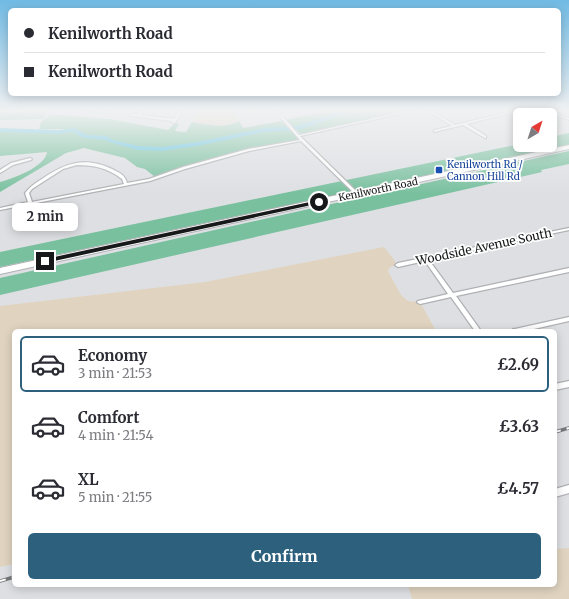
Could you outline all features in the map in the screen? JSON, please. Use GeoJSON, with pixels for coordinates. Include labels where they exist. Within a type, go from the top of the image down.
{"type":"FeatureCollection","features":[{"type":"Feature","properties":{"kind":"main road","name":"Kenilworth Road"},"geometry":{"type":"LineString","coordinates":[[0,271],[569,147]]}},
{"type":"Feature","properties":{"kind":"street"},"geometry":{"type":"LineString","coordinates":[[300,138],[357,194]]}},
{"type":"Feature","properties":{"kind":"street"},"geometry":{"type":"LineString","coordinates":[[0,209],[150,180],[189,166],[249,150],[303,140]]}},
{"type":"Feature","properties":{"kind":"street"},"geometry":{"type":"LineString","coordinates":[[0,172],[12,164],[28,160]]}},
{"type":"Feature","properties":{"kind":"street"},"geometry":{"type":"LineString","coordinates":[[30,202],[27,196],[28,191],[64,167],[73,164],[84,163],[106,168],[124,178],[126,185]]}},
{"type":"Feature","properties":{"kind":"street","name":"Woodside Avenue South"},"geometry":{"type":"LineString","coordinates":[[398,265],[569,229]]}},
{"type":"Feature","properties":{"kind":"street"},"geometry":{"type":"LineString","coordinates":[[426,259],[477,329]]}},
{"type":"Feature","properties":{"kind":"street"},"geometry":{"type":"LineString","coordinates":[[420,302],[569,270]]}},
{"type":"Feature","properties":{"kind":"street"},"geometry":{"type":"LineString","coordinates":[[524,329],[569,319]]}},
{"type":"Feature","properties":{"kind":"street"},"geometry":{"type":"LineString","coordinates":[[557,387],[569,384]]}},
{"type":"Feature","properties":{"kind":"street"},"geometry":{"type":"LineString","coordinates":[[557,492],[569,489]]}},
{"type":"Feature","properties":{"kind":"shaded area"},"geometry":{"type":"Polygon","coordinates":[[[384,247],[398,265],[390,267],[388,271],[401,295],[408,301],[420,302],[435,329],[12,329],[12,564],[0,567],[0,306],[205,282],[384,247]]]}},
{"type":"Feature","properties":{"kind":"shaded area"},"geometry":{"type":"Polygon","coordinates":[[[569,548],[569,599],[412,599],[409,587],[557,587],[557,549],[569,548]]]}},
{"type":"Feature","properties":{"kind":"green space"},"geometry":{"type":"Polygon","coordinates":[[[0,138],[299,138],[297,140],[207,160],[155,177],[145,169],[137,167],[125,158],[84,148],[66,153],[0,192],[0,182],[20,175],[35,167],[45,157],[47,152],[0,156],[0,138]]]}},
{"type":"Feature","properties":{"kind":"green space"},"geometry":{"type":"Polygon","coordinates":[[[557,138],[569,138],[569,145],[557,148],[557,138]]]}},
{"type":"Feature","properties":{"kind":"green space"},"geometry":{"type":"Polygon","coordinates":[[[513,145],[513,152],[536,152],[0,267],[0,252],[513,145]]]}},
{"type":"Feature","properties":{"kind":"green space"},"geometry":{"type":"Polygon","coordinates":[[[569,151],[569,164],[541,170],[542,172],[0,295],[0,278],[569,151]]]}},
{"type":"Feature","properties":{"kind":"waterway"},"geometry":{"type":"LineString","coordinates":[[105,138],[138,148],[162,149],[226,138]]}},
{"type":"Feature","properties":{"kind":"railway"},"geometry":{"type":"LineString","coordinates":[[557,431],[569,428]]}},
{"type":"Feature","properties":{"kind":"railway"},"geometry":{"type":"LineString","coordinates":[[0,581],[12,578]]}},
{"type":"Feature","properties":{"kind":"place","name":"Kenilworth Rd / Cannon Hill Rd"},"geometry":{"type":"Point","coordinates":[439,170]}},
{"type":"Feature","properties":{"kind":"route"},"geometry":{"type":"LineString","coordinates":[[45,261],[319,202]]}}]}
